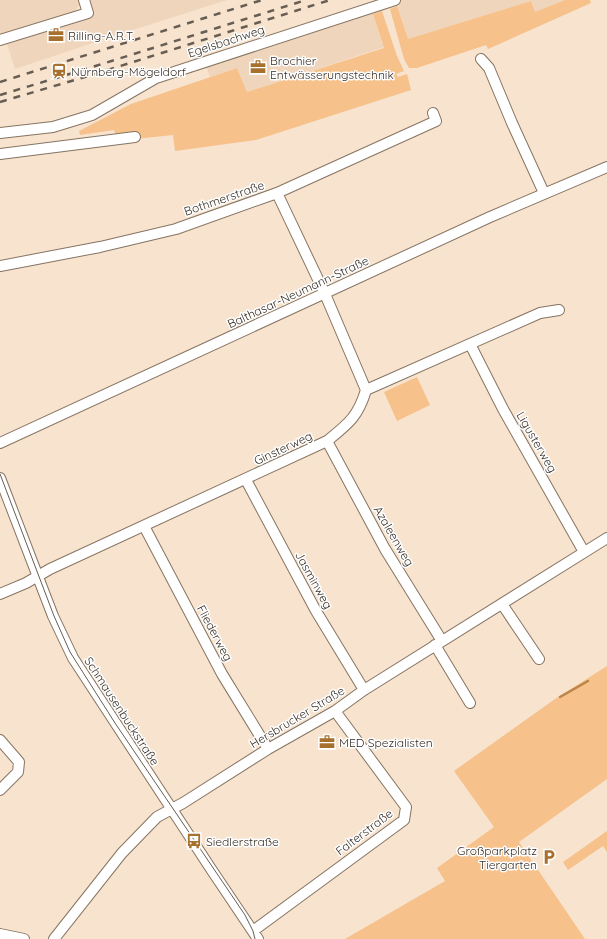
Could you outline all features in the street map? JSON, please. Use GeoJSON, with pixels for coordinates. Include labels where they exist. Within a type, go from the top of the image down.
{"type":"FeatureCollection","features":[{"type":"Feature","properties":{"kind":"street"},"geometry":{"type":"LineString","coordinates":[[0,40],[88,13],[84,0]]}},
{"type":"Feature","properties":{"kind":"street","name":"Egelsbachweg"},"geometry":{"type":"LineString","coordinates":[[0,133],[53,127],[92,115],[156,78],[395,0]]}},
{"type":"Feature","properties":{"kind":"street"},"geometry":{"type":"LineString","coordinates":[[481,59],[489,68],[544,193]]}},
{"type":"Feature","properties":{"kind":"street","name":"Bothmerstraße"},"geometry":{"type":"LineString","coordinates":[[0,266],[100,247],[176,229],[277,193],[436,121],[432,113]]}},
{"type":"Feature","properties":{"kind":"street"},"geometry":{"type":"LineString","coordinates":[[0,154],[135,137]]}},
{"type":"Feature","properties":{"kind":"street","name":"Balthasar-Neumann-Straße"},"geometry":{"type":"LineString","coordinates":[[0,443],[544,193],[607,167]]}},
{"type":"Feature","properties":{"kind":"street"},"geometry":{"type":"LineString","coordinates":[[277,193],[325,294],[366,390],[540,313],[558,310]]}},
{"type":"Feature","properties":{"kind":"street","name":"Ligusterweg"},"geometry":{"type":"LineString","coordinates":[[470,344],[480,361],[503,409],[584,552]]}},
{"type":"Feature","properties":{"kind":"street","name":"Ginsterweg"},"geometry":{"type":"LineString","coordinates":[[0,594],[327,442],[352,420],[362,403],[366,390]]}},
{"type":"Feature","properties":{"kind":"street","name":"Azaleenweg"},"geometry":{"type":"LineString","coordinates":[[327,442],[385,549],[439,643]]}},
{"type":"Feature","properties":{"kind":"street","name":"Schmausenbuckstraße"},"geometry":{"type":"LineString","coordinates":[[0,478],[56,623],[73,658],[171,809],[256,935]]}},
{"type":"Feature","properties":{"kind":"street","name":"Jasminweg"},"geometry":{"type":"LineString","coordinates":[[246,480],[316,611],[364,690]]}},
{"type":"Feature","properties":{"kind":"street","name":"Fliederweg"},"geometry":{"type":"LineString","coordinates":[[144,526],[222,674],[268,749]]}},
{"type":"Feature","properties":{"kind":"street","name":"Hersbrucker Straße"},"geometry":{"type":"LineString","coordinates":[[171,809],[268,749],[335,711],[364,690],[607,538]]}},
{"type":"Feature","properties":{"kind":"street"},"geometry":{"type":"LineString","coordinates":[[502,604],[539,659]]}},
{"type":"Feature","properties":{"kind":"street"},"geometry":{"type":"LineString","coordinates":[[439,643],[470,703]]}},
{"type":"Feature","properties":{"kind":"street","name":"Falterstraße"},"geometry":{"type":"LineString","coordinates":[[256,935],[404,820],[406,807],[335,711]]}},
{"type":"Feature","properties":{"kind":"street"},"geometry":{"type":"LineString","coordinates":[[0,740],[19,762],[18,772],[0,790]]}},
{"type":"Feature","properties":{"kind":"street"},"geometry":{"type":"LineString","coordinates":[[54,939],[130,844],[157,817],[171,809]]}},
{"type":"Feature","properties":{"kind":"street"},"geometry":{"type":"LineString","coordinates":[[0,934],[24,939]]}},
{"type":"Feature","properties":{"kind":"shaded area"},"geometry":{"type":"Polygon","coordinates":[[[0,0],[227,0],[15,69],[7,44],[86,20],[79,5],[75,12],[0,36],[0,0]]]}},
{"type":"Feature","properties":{"kind":"shaded area"},"geometry":{"type":"Polygon","coordinates":[[[380,0],[565,0],[535,12],[531,1],[408,39],[397,6],[373,14],[384,47],[247,92],[237,68],[210,77],[203,57],[380,0]]]}},
{"type":"Feature","properties":{"kind":"shaded area"},"geometry":{"type":"Polygon","coordinates":[[[565,0],[590,0],[591,3],[488,49],[486,45],[417,68],[409,68],[404,59],[390,9],[397,6],[408,39],[531,1],[535,12],[565,0]]]}},
{"type":"Feature","properties":{"kind":"shaded area"},"geometry":{"type":"Polygon","coordinates":[[[382,11],[397,56],[404,71],[396,74],[398,77],[407,74],[411,90],[256,140],[175,151],[173,135],[135,139],[116,136],[114,130],[80,135],[79,131],[131,104],[237,68],[247,92],[384,48],[373,14],[382,11]]]}},
{"type":"Feature","properties":{"kind":"shaded area"},"geometry":{"type":"Polygon","coordinates":[[[417,377],[430,405],[397,421],[384,392],[417,377]]]}},
{"type":"Feature","properties":{"kind":"shaded area"},"geometry":{"type":"Polygon","coordinates":[[[607,666],[607,779],[519,842],[585,939],[345,939],[445,881],[437,868],[494,827],[454,771],[555,699],[607,666]]]}},
{"type":"Feature","properties":{"kind":"shaded area"},"geometry":{"type":"Polygon","coordinates":[[[607,831],[607,852],[603,846],[568,870],[563,862],[607,831]]]}},
{"type":"Feature","properties":{"kind":"waterway"},"geometry":{"type":"LineString","coordinates":[[560,697],[588,681]]}},
{"type":"Feature","properties":{"kind":"tram line"},"geometry":{"type":"LineString","coordinates":[[0,474],[54,616],[70,652],[115,723],[245,915],[253,931],[255,939]]}},
{"type":"Feature","properties":{"kind":"railway"},"geometry":{"type":"LineString","coordinates":[[0,82],[262,0]]}},
{"type":"Feature","properties":{"kind":"railway"},"geometry":{"type":"LineString","coordinates":[[0,95],[306,0]]}},
{"type":"Feature","properties":{"kind":"railway"},"geometry":{"type":"LineString","coordinates":[[0,102],[95,74],[330,0]]}},
{"type":"Feature","properties":{"kind":"place","name":"Rilling-A.R.T."},"geometry":{"type":"Point","coordinates":[56,35]}},
{"type":"Feature","properties":{"kind":"place","name":"Brochier Entwässerungstechnik"},"geometry":{"type":"Point","coordinates":[258,67]}},
{"type":"Feature","properties":{"kind":"place","name":"Nürnberg-Mögeldorf"},"geometry":{"type":"Point","coordinates":[59,71]}},
{"type":"Feature","properties":{"kind":"place","name":"MED Spezialisten"},"geometry":{"type":"Point","coordinates":[327,742]}},
{"type":"Feature","properties":{"kind":"place","name":"Siedlerstraße"},"geometry":{"type":"Point","coordinates":[194,841]}},
{"type":"Feature","properties":{"kind":"place","name":"Großparkplatz Tiergarten"},"geometry":{"type":"Point","coordinates":[549,857]}}]}
